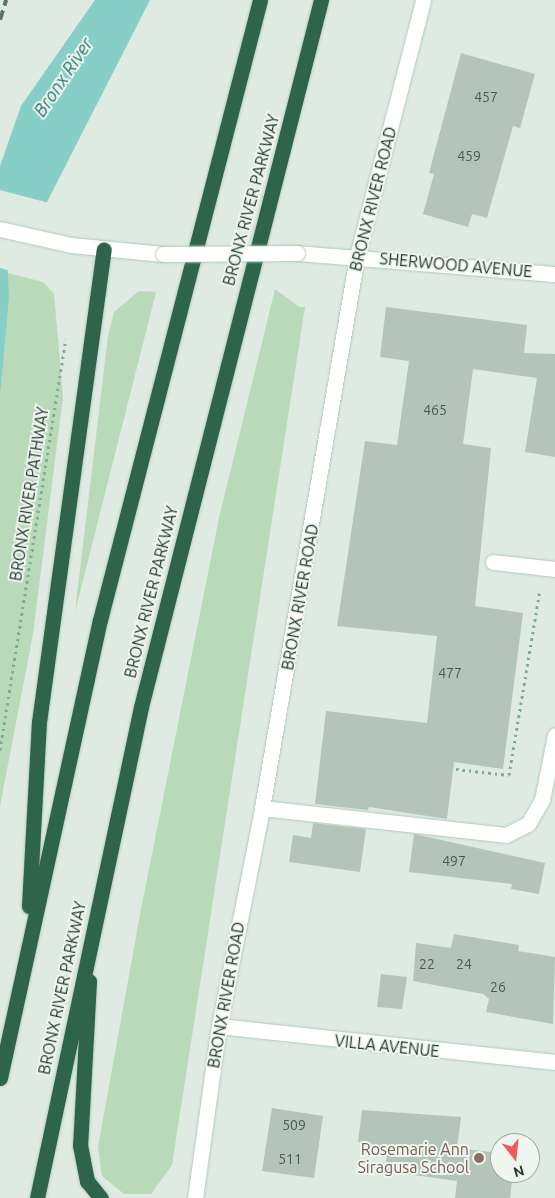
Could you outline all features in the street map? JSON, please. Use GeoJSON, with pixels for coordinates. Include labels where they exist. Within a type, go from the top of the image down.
{"type":"FeatureCollection","features":[{"type":"Feature","properties":{"kind":"highway"},"geometry":{"type":"LineString","coordinates":[[0,1078],[28,941],[126,510],[260,0]]}},
{"type":"Feature","properties":{"kind":"highway","name":"BRONX RIVER PARKWAY"},"geometry":{"type":"LineString","coordinates":[[38,1198],[91,930],[168,595],[321,0]]}},
{"type":"Feature","properties":{"kind":"highway"},"geometry":{"type":"LineString","coordinates":[[28,941],[39,722],[104,249]]}},
{"type":"Feature","properties":{"kind":"highway"},"geometry":{"type":"LineString","coordinates":[[91,930],[80,1145],[87,1181],[101,1198]]}},
{"type":"Feature","properties":{"kind":"street","name":"BRONX RIVER ROAD"},"geometry":{"type":"LineString","coordinates":[[195,1198],[219,1026],[262,808],[358,256],[423,0]]}},
{"type":"Feature","properties":{"kind":"street","name":"SHERWOOD AVENUE"},"geometry":{"type":"LineString","coordinates":[[0,228],[47,240],[104,249],[163,254],[297,253],[358,256],[555,274]]}},
{"type":"Feature","properties":{"kind":"street"},"geometry":{"type":"LineString","coordinates":[[493,562],[550,568]]}},
{"type":"Feature","properties":{"kind":"street"},"geometry":{"type":"LineString","coordinates":[[262,808],[506,835],[528,824],[542,800],[555,735]]}},
{"type":"Feature","properties":{"kind":"street","name":"VILLA AVENUE"},"geometry":{"type":"LineString","coordinates":[[219,1026],[555,1062]]}},
{"type":"Feature","properties":{"kind":"path","name":"BRONX RIVER PATHWAY"},"geometry":{"type":"LineString","coordinates":[[0,750],[66,334]]}},
{"type":"Feature","properties":{"kind":"path"},"geometry":{"type":"LineString","coordinates":[[456,769],[509,775],[511,771],[534,609],[550,568]]}},
{"type":"Feature","properties":{"kind":"green space"},"geometry":{"type":"Polygon","coordinates":[[[8,273],[43,282],[54,294],[63,397],[33,634],[0,806],[0,396],[8,273]]]}},
{"type":"Feature","properties":{"kind":"green space"},"geometry":{"type":"Polygon","coordinates":[[[275,289],[299,307],[305,307],[172,1165],[151,1194],[124,1194],[102,1176],[98,1147],[141,909],[219,518],[275,289]]]}},
{"type":"Feature","properties":{"kind":"green space"},"geometry":{"type":"Polygon","coordinates":[[[139,291],[156,292],[75,612],[108,336],[114,312],[139,291]]]}},
{"type":"Feature","properties":{"kind":"water","name":"Bronx River"},"geometry":{"type":"Polygon","coordinates":[[[95,0],[150,0],[47,202],[7,256],[9,297],[0,396],[0,166],[21,106],[95,0]]]}},
{"type":"Feature","properties":{"kind":"pier"},"geometry":{"type":"Polygon","coordinates":[[[0,190],[49,203],[10,257],[10,271],[0,268],[0,190]]]}},
{"type":"Feature","properties":{"kind":"building"},"geometry":{"type":"Polygon","coordinates":[[[461,53],[535,74],[520,128],[513,126],[487,218],[472,214],[468,227],[423,214],[434,174],[429,173],[461,53]]]}},
{"type":"Feature","properties":{"kind":"building"},"geometry":{"type":"Polygon","coordinates":[[[386,307],[527,325],[524,353],[555,354],[555,457],[525,452],[537,378],[473,369],[463,444],[491,448],[475,606],[523,613],[503,769],[454,762],[447,819],[369,807],[368,810],[315,804],[326,711],[427,723],[437,636],[337,626],[365,441],[397,445],[409,361],[380,357],[386,307]]]}},
{"type":"Feature","properties":{"kind":"building"},"geometry":{"type":"Polygon","coordinates":[[[313,823],[366,829],[360,872],[289,862],[293,835],[311,838],[313,823]]]}},
{"type":"Feature","properties":{"kind":"building"},"geometry":{"type":"Polygon","coordinates":[[[414,834],[545,863],[539,894],[511,889],[512,884],[409,872],[414,834]]]}},
{"type":"Feature","properties":{"kind":"building"},"geometry":{"type":"Polygon","coordinates":[[[454,934],[519,945],[518,951],[555,957],[553,1024],[486,1012],[489,999],[483,994],[413,981],[416,943],[451,948],[454,934]]]}},
{"type":"Feature","properties":{"kind":"building"},"geometry":{"type":"Polygon","coordinates":[[[381,974],[407,977],[402,1009],[377,1007],[381,974]]]}},
{"type":"Feature","properties":{"kind":"building"},"geometry":{"type":"Polygon","coordinates":[[[272,1108],[323,1116],[314,1178],[262,1171],[272,1108]]]}},
{"type":"Feature","properties":{"kind":"building"},"geometry":{"type":"Polygon","coordinates":[[[362,1110],[461,1117],[457,1148],[490,1152],[490,1183],[512,1183],[510,1198],[455,1198],[457,1181],[385,1171],[388,1147],[358,1142],[362,1110]]]}},
{"type":"Feature","properties":{"kind":"railway"},"geometry":{"type":"LineString","coordinates":[[0,20],[6,0]]}},
{"type":"Feature","properties":{"kind":"place","name":"Rosemarie Ann Siragusa School"},"geometry":{"type":"Point","coordinates":[479,1158]}}]}
